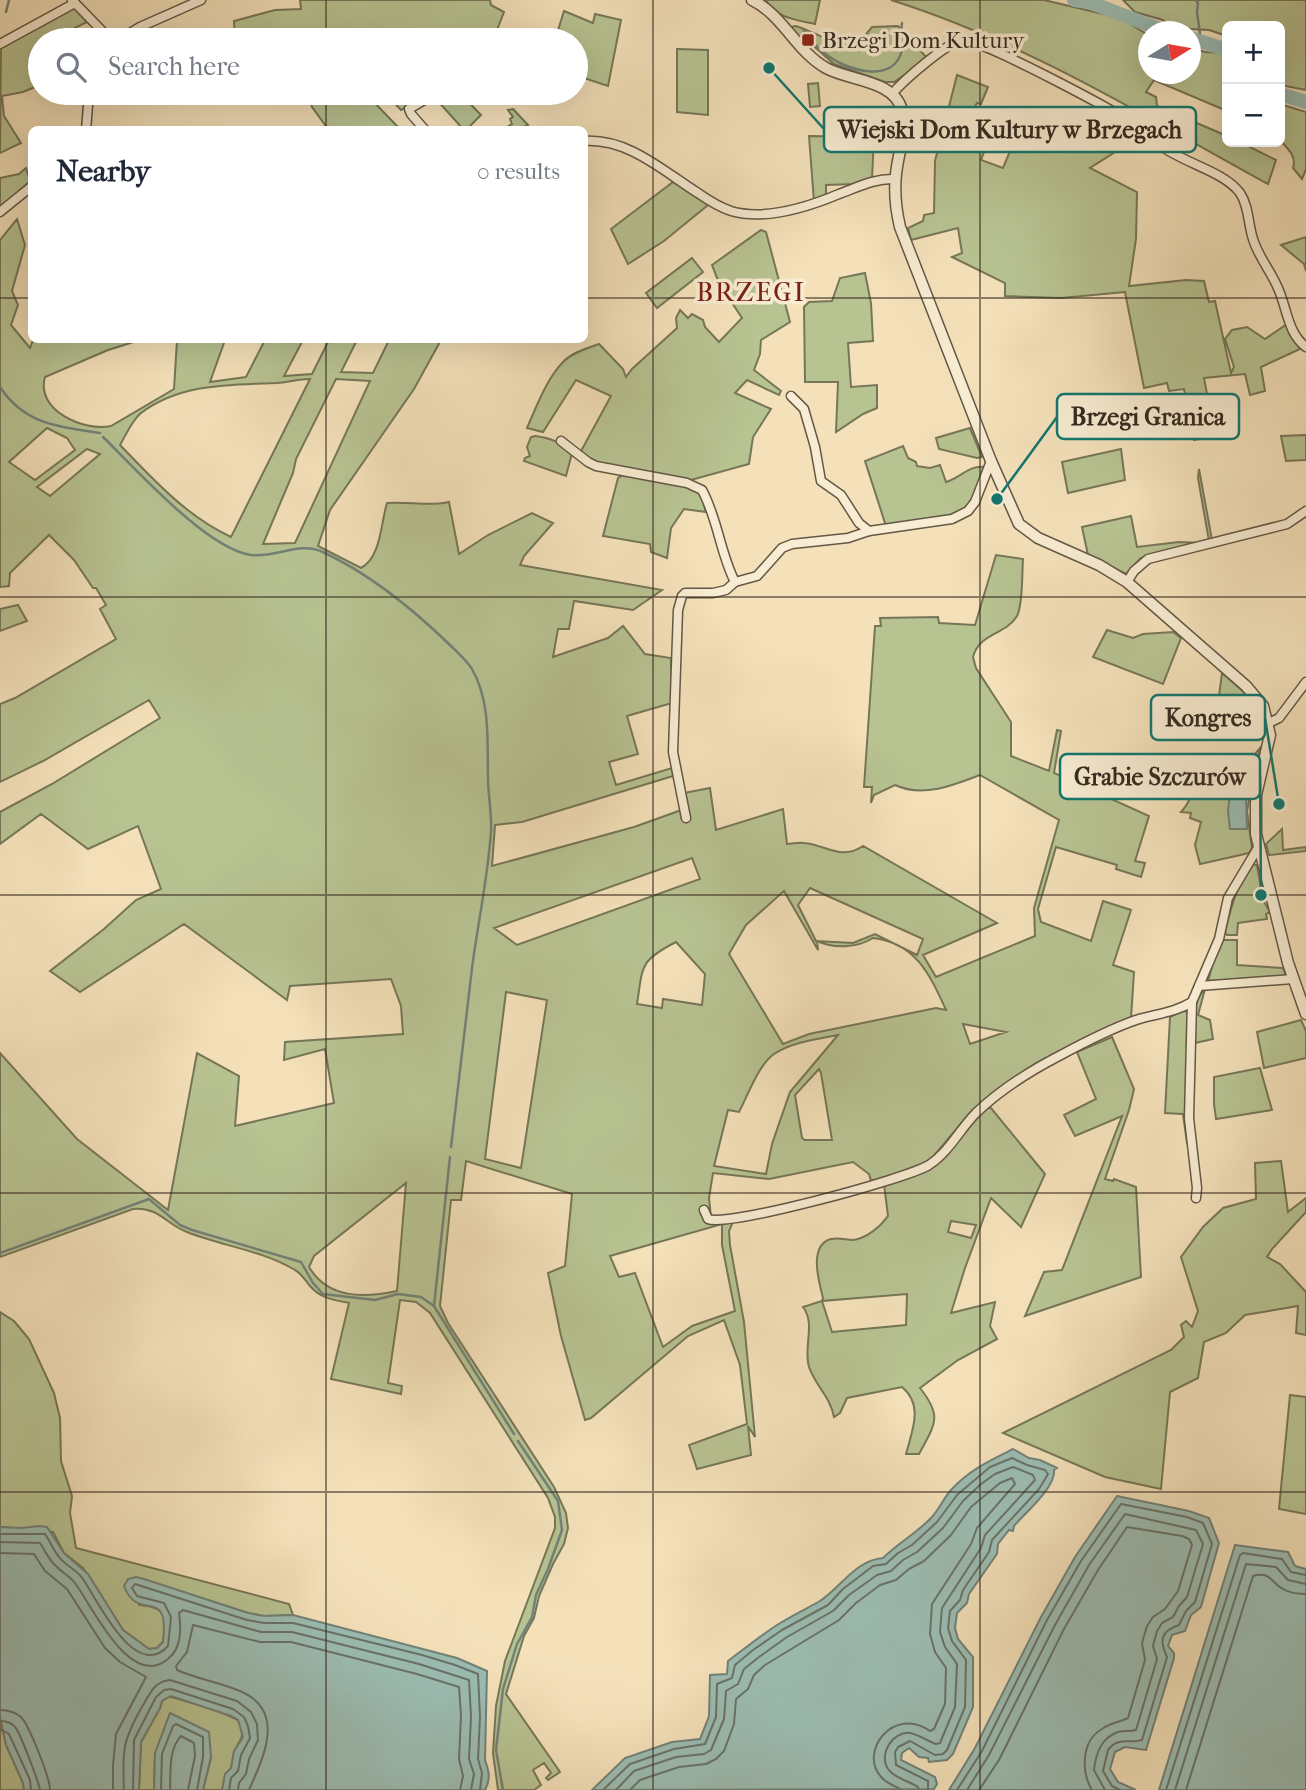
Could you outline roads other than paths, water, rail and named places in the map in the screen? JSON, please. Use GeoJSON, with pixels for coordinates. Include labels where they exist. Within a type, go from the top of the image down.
{"type":"FeatureCollection","features":[{"type":"Feature","properties":{"kind":"street"},"geometry":{"type":"LineString","coordinates":[[138,28],[201,0]]}},
{"type":"Feature","properties":{"kind":"street"},"geometry":{"type":"LineString","coordinates":[[752,0],[771,12],[820,64],[873,84],[892,94],[898,101],[903,115],[895,179],[897,211],[907,249],[1015,518],[1038,538],[1099,565],[1127,582],[1246,685],[1263,706],[1269,723],[1269,745],[1255,806],[1259,846],[1293,979],[1306,1014]]}},
{"type":"Feature","properties":{"kind":"street"},"geometry":{"type":"LineString","coordinates":[[0,44],[73,1],[99,28]]}},
{"type":"Feature","properties":{"kind":"street"},"geometry":{"type":"LineString","coordinates":[[892,94],[906,79],[943,51],[957,42],[968,40],[994,50],[1149,132],[1163,147],[1227,182],[1240,193],[1257,251],[1278,286],[1298,341],[1306,347]]}},
{"type":"Feature","properties":{"kind":"street"},"geometry":{"type":"LineString","coordinates":[[86,126],[88,105]]}},
{"type":"Feature","properties":{"kind":"street"},"geometry":{"type":"LineString","coordinates":[[416,105],[409,109],[422,126]]}},
{"type":"Feature","properties":{"kind":"street"},"geometry":{"type":"LineString","coordinates":[[588,141],[613,142],[732,212],[758,213],[802,209],[870,182],[895,179]]}},
{"type":"Feature","properties":{"kind":"street"},"geometry":{"type":"LineString","coordinates":[[0,212],[28,189]]}},
{"type":"Feature","properties":{"kind":"street"},"geometry":{"type":"LineString","coordinates":[[791,396],[804,409],[814,442],[821,481],[841,495],[854,517],[869,531]]}},
{"type":"Feature","properties":{"kind":"street"},"geometry":{"type":"LineString","coordinates":[[561,441],[596,466],[687,482],[699,488],[704,493],[719,531],[729,570],[735,582]]}},
{"type":"Feature","properties":{"kind":"street"},"geometry":{"type":"LineString","coordinates":[[686,818],[673,752],[678,610],[682,596],[685,593],[726,590],[735,582],[757,576],[787,545],[848,538],[869,531],[942,521],[961,515],[971,508],[981,492],[991,461]]}},
{"type":"Feature","properties":{"kind":"street"},"geometry":{"type":"LineString","coordinates":[[1127,582],[1134,571],[1148,559],[1287,524],[1306,511]]}},
{"type":"Feature","properties":{"kind":"street"},"geometry":{"type":"LineString","coordinates":[[1269,723],[1279,718],[1306,682]]}},
{"type":"Feature","properties":{"kind":"street"},"geometry":{"type":"LineString","coordinates":[[1196,1198],[1189,1118],[1192,1002],[1219,939],[1228,898],[1259,846]]}},
{"type":"Feature","properties":{"kind":"street"},"geometry":{"type":"LineString","coordinates":[[1199,986],[1293,979]]}},
{"type":"Feature","properties":{"kind":"street"},"geometry":{"type":"LineString","coordinates":[[704,1210],[708,1219],[713,1221],[732,1220],[915,1172],[935,1160],[979,1110],[1041,1065],[1128,1023],[1172,1012],[1192,1002]]}},
{"type":"Feature","properties":{"kind":"water"},"geometry":{"type":"Polygon","coordinates":[[[1230,794],[1246,796],[1247,829],[1230,829],[1230,794]]]}},
{"type":"Feature","properties":{"kind":"water"},"geometry":{"type":"Polygon","coordinates":[[[1013,1449],[1057,1468],[1045,1491],[1014,1526],[1013,1531],[1009,1530],[998,1544],[997,1554],[969,1594],[967,1603],[957,1613],[955,1628],[958,1639],[973,1657],[973,1707],[953,1754],[947,1760],[929,1762],[928,1758],[919,1757],[909,1748],[902,1753],[901,1760],[935,1777],[937,1784],[934,1789],[592,1790],[625,1758],[672,1742],[700,1739],[709,1716],[710,1675],[727,1674],[728,1661],[758,1638],[820,1601],[857,1569],[883,1558],[926,1523],[951,1490],[965,1477],[1013,1449]]]}},
{"type":"Feature","properties":{"kind":"water"},"geometry":{"type":"Polygon","coordinates":[[[1117,1496],[1189,1511],[1209,1518],[1219,1543],[1201,1607],[1191,1615],[1185,1631],[1172,1635],[1168,1646],[1174,1653],[1174,1658],[1146,1750],[1125,1747],[1115,1752],[1110,1769],[1118,1782],[1136,1790],[949,1790],[975,1748],[1041,1617],[1075,1557],[1117,1496]]]}},
{"type":"Feature","properties":{"kind":"water"},"geometry":{"type":"Polygon","coordinates":[[[0,1527],[47,1527],[64,1553],[88,1574],[123,1630],[149,1649],[157,1648],[163,1642],[164,1624],[162,1614],[157,1609],[137,1603],[130,1597],[124,1586],[128,1579],[136,1577],[248,1613],[264,1616],[293,1615],[457,1658],[487,1671],[485,1760],[489,1779],[485,1790],[222,1790],[225,1774],[231,1768],[234,1751],[243,1737],[238,1720],[171,1696],[162,1701],[141,1742],[139,1790],[24,1790],[6,1745],[0,1717],[0,1527]]]}},
{"type":"Feature","properties":{"kind":"water"},"geometry":{"type":"Polygon","coordinates":[[[1235,1545],[1288,1552],[1295,1566],[1306,1569],[1306,1790],[1159,1790],[1235,1545]]]}},
{"type":"Feature","properties":{"kind":"water"},"geometry":{"type":"Polygon","coordinates":[[[170,1713],[209,1732],[211,1757],[203,1790],[154,1790],[155,1753],[170,1713]]]}},
{"type":"Feature","properties":{"kind":"waterway"},"geometry":{"type":"LineString","coordinates":[[6,12],[9,0]]}},
{"type":"Feature","properties":{"kind":"waterway"},"geometry":{"type":"LineString","coordinates":[[1074,0],[1089,2],[1138,21]]}},
{"type":"Feature","properties":{"kind":"waterway"},"geometry":{"type":"LineString","coordinates":[[1196,0],[1198,21]]}},
{"type":"Feature","properties":{"kind":"waterway"},"geometry":{"type":"LineString","coordinates":[[804,31],[817,47],[835,61],[857,69],[880,71],[890,68],[897,61],[903,47],[902,23]]}},
{"type":"Feature","properties":{"kind":"waterway"},"geometry":{"type":"LineString","coordinates":[[1201,42],[1222,48]]}},
{"type":"Feature","properties":{"kind":"waterway"},"geometry":{"type":"LineString","coordinates":[[1285,96],[1306,102]]}},
{"type":"Feature","properties":{"kind":"waterway"},"geometry":{"type":"LineString","coordinates":[[0,387],[20,409],[44,422],[100,433]]}},
{"type":"Feature","properties":{"kind":"waterway"},"geometry":{"type":"LineString","coordinates":[[103,437],[172,505],[214,538],[251,555],[306,548],[323,552],[358,571],[407,606],[472,669],[485,709],[491,831],[451,1147]]}},
{"type":"Feature","properties":{"kind":"waterway"},"geometry":{"type":"LineString","coordinates":[[434,1306],[450,1157]]}},
{"type":"Feature","properties":{"kind":"waterway"},"geometry":{"type":"LineString","coordinates":[[0,1253],[149,1199],[180,1225],[192,1230],[301,1262],[323,1294],[375,1300],[398,1294],[421,1297],[434,1306],[514,1434]]}},
{"type":"Feature","properties":{"kind":"waterway"},"geometry":{"type":"LineString","coordinates":[[503,1790],[496,1750],[503,1689],[517,1644],[532,1617],[536,1595],[562,1530],[558,1501],[518,1441]]}},
{"type":"Feature","properties":{"kind":"place","name":"Brzegi Dom Kultury"},"geometry":{"type":"Point","coordinates":[808,40]}},
{"type":"Feature","properties":{"kind":"place","name":"Wiejski Dom Kultury w Brzegach"},"geometry":{"type":"Point","coordinates":[769,68]}},
{"type":"Feature","properties":{"kind":"place","name":"Brzegi Granica"},"geometry":{"type":"Point","coordinates":[997,499]}},
{"type":"Feature","properties":{"kind":"place","name":"Kongres"},"geometry":{"type":"Point","coordinates":[1279,804]}},
{"type":"Feature","properties":{"kind":"place","name":"Grabie Szczurów"},"geometry":{"type":"Point","coordinates":[1261,895]}},
{"type":"Feature","properties":{"kind":"district","name":"BRZEGI"},"geometry":{"type":"Point","coordinates":[751,292]}}]}
